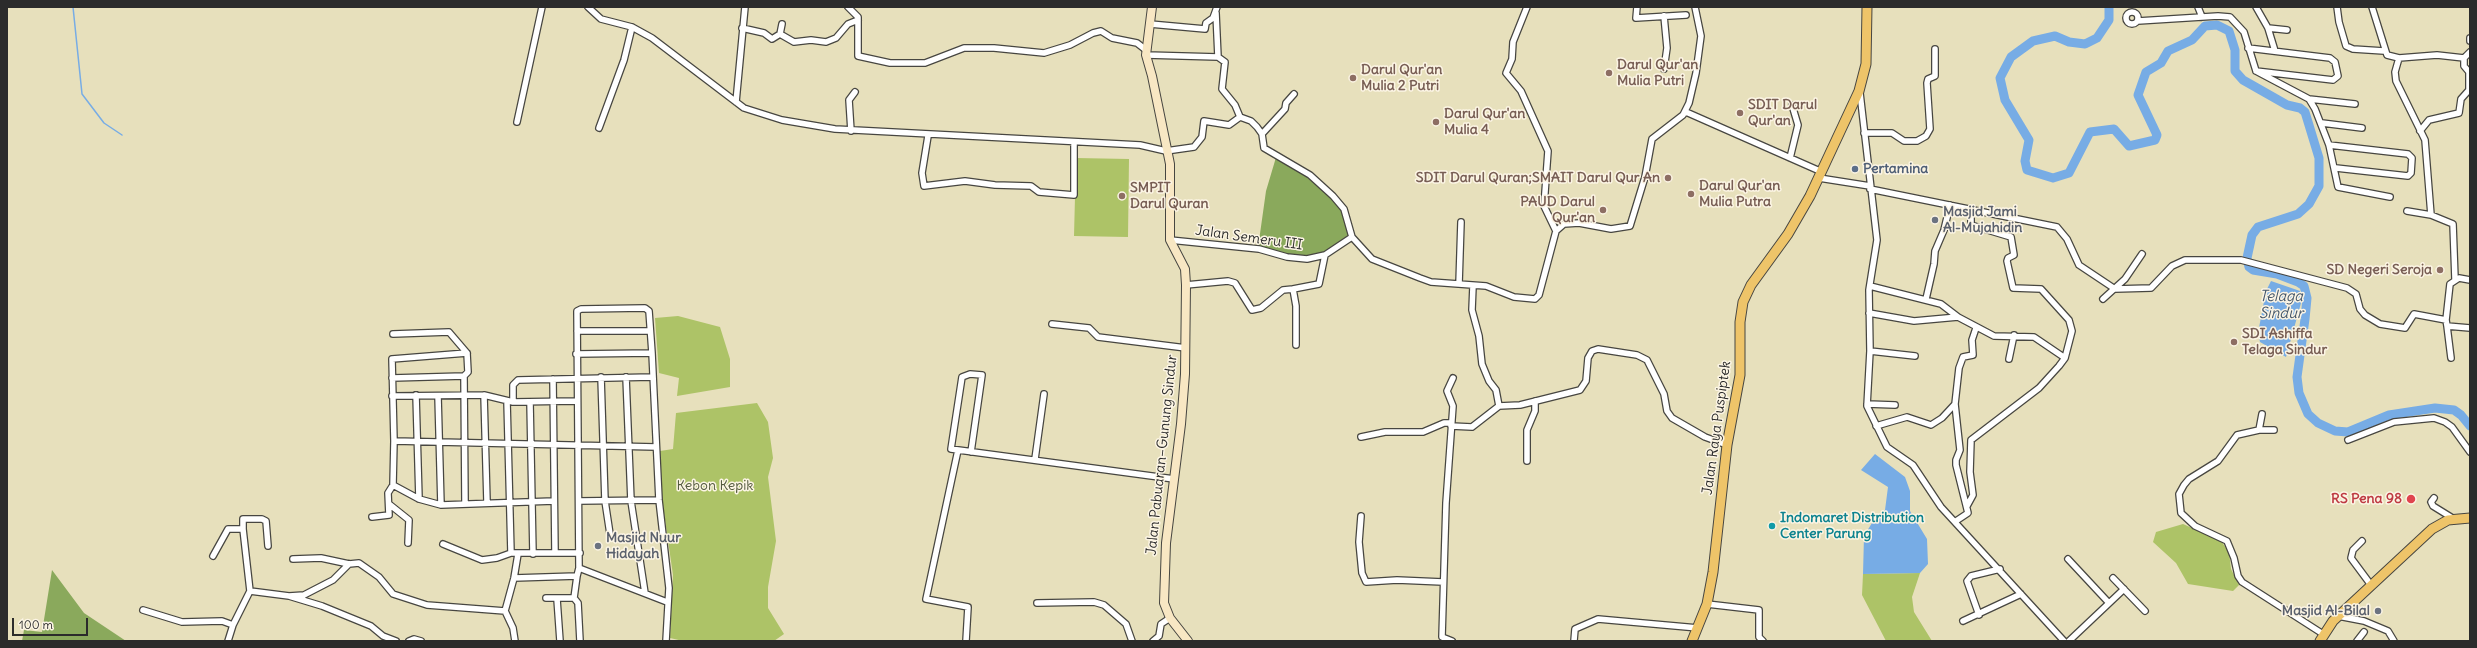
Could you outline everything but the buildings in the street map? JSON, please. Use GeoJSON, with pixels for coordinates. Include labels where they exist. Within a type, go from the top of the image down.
{"type":"FeatureCollection","features":[{"type":"Feature","properties":{"kind":"main road","name":"Jalan Raya Puspiptek"},"geometry":{"type":"LineString","coordinates":[[1692,641],[1707,604],[1716,545],[1727,444],[1740,374],[1740,322],[1743,302],[1751,285],[1791,230],[1820,175],[1859,90],[1866,64],[1868,7]]}},
{"type":"Feature","properties":{"kind":"main road"},"geometry":{"type":"LineString","coordinates":[[2322,638],[2338,616],[2432,529],[2455,519],[2470,518]]}},
{"type":"Feature","properties":{"kind":"street"},"geometry":{"type":"LineString","coordinates":[[517,122],[542,7]]}},
{"type":"Feature","properties":{"kind":"street"},"geometry":{"type":"LineString","coordinates":[[588,7],[601,19],[632,27],[652,38],[736,102],[754,112],[782,120],[851,130],[928,136],[1140,145],[1166,151],[1194,147],[1202,137],[1204,121],[1228,125],[1240,117]]}},
{"type":"Feature","properties":{"kind":"street"},"geometry":{"type":"LineString","coordinates":[[736,102],[745,7]]}},
{"type":"Feature","properties":{"kind":"street"},"geometry":{"type":"LineString","coordinates":[[848,7],[858,17],[858,56],[890,63],[925,63],[964,48],[994,48],[1044,53],[1070,45],[1093,33],[1101,32],[1112,38],[1137,43],[1146,52],[1207,58],[1218,56]]}},
{"type":"Feature","properties":{"kind":"street","name":"Jalan Pabuaran–Gunung Sindur"},"geometry":{"type":"LineString","coordinates":[[1152,7],[1146,52],[1154,85],[1172,182],[1170,240],[1185,269],[1186,285],[1186,348],[1181,424],[1163,586],[1164,603],[1170,618],[1188,641]]}},
{"type":"Feature","properties":{"kind":"street"},"geometry":{"type":"LineString","coordinates":[[1528,7],[1513,42],[1512,59],[1506,74],[1521,91],[1548,152],[1544,206],[1556,231]]}},
{"type":"Feature","properties":{"kind":"street"},"geometry":{"type":"LineString","coordinates":[[1637,7],[1636,18],[1686,15]]}},
{"type":"Feature","properties":{"kind":"street"},"geometry":{"type":"LineString","coordinates":[[1216,9],[1218,56],[1225,62],[1222,89],[1235,105],[1240,117],[1251,122],[1262,134],[1264,148],[1310,174],[1333,196],[1344,209],[1352,237],[1372,259],[1431,282],[1486,286],[1514,297],[1531,300],[1538,297],[1556,231],[1564,224],[1573,222],[1611,230],[1630,226],[1645,177],[1652,139],[1686,112],[1696,73],[1701,36],[1695,7]]}},
{"type":"Feature","properties":{"kind":"street"},"geometry":{"type":"LineString","coordinates":[[2198,7],[2202,17]]}},
{"type":"Feature","properties":{"kind":"street"},"geometry":{"type":"LineString","coordinates":[[2256,7],[2268,28],[2275,51]]}},
{"type":"Feature","properties":{"kind":"street"},"geometry":{"type":"LineString","coordinates":[[2337,7],[2338,22],[2346,46],[2353,49],[2384,51]]}},
{"type":"Feature","properties":{"kind":"street"},"geometry":{"type":"LineString","coordinates":[[2372,7],[2384,51],[2387,55],[2399,58],[2437,55],[2464,58]]}},
{"type":"Feature","properties":{"kind":"street"},"geometry":{"type":"LineString","coordinates":[[1150,24],[1205,29],[1216,9]]}},
{"type":"Feature","properties":{"kind":"street"},"geometry":{"type":"LineString","coordinates":[[2138,21],[2136,13],[2130,10],[2126,17],[2128,23],[2132,24],[2138,21],[2218,16],[2230,17],[2244,32],[2256,71],[2309,100],[2355,104]]}},
{"type":"Feature","properties":{"kind":"street"},"geometry":{"type":"LineString","coordinates":[[1664,16],[1667,48],[1664,69]]}},
{"type":"Feature","properties":{"kind":"street"},"geometry":{"type":"LineString","coordinates":[[780,34],[794,42],[811,40],[826,42],[836,38],[848,24],[858,20]]}},
{"type":"Feature","properties":{"kind":"street"},"geometry":{"type":"LineString","coordinates":[[742,28],[764,33],[772,39],[780,34],[782,24]]}},
{"type":"Feature","properties":{"kind":"street"},"geometry":{"type":"LineString","coordinates":[[599,128],[624,60],[632,27]]}},
{"type":"Feature","properties":{"kind":"street"},"geometry":{"type":"LineString","coordinates":[[2268,28],[2287,30]]}},
{"type":"Feature","properties":{"kind":"street"},"geometry":{"type":"LineString","coordinates":[[2248,48],[2332,59],[2335,62],[2338,77],[2333,80],[2256,71]]}},
{"type":"Feature","properties":{"kind":"street"},"geometry":{"type":"LineString","coordinates":[[1864,133],[1892,133],[1904,141],[1917,141],[1926,136],[1930,129],[1927,83],[1928,79],[1935,76],[1935,49]]}},
{"type":"Feature","properties":{"kind":"street"},"geometry":{"type":"LineString","coordinates":[[2420,131],[2429,120],[2459,113],[2461,99],[2469,90],[2470,76],[2464,66],[2464,58],[2470,52]]}},
{"type":"Feature","properties":{"kind":"street"},"geometry":{"type":"LineString","coordinates":[[2399,58],[2395,72],[2396,81],[2425,140],[2431,215]]}},
{"type":"Feature","properties":{"kind":"street"},"geometry":{"type":"LineString","coordinates":[[1859,90],[1877,240],[1870,286],[1870,351],[1867,404],[1887,447],[1913,465],[1938,504],[1956,521],[2064,641]]}},
{"type":"Feature","properties":{"kind":"street"},"geometry":{"type":"LineString","coordinates":[[851,130],[849,100],[856,92]]}},
{"type":"Feature","properties":{"kind":"street"},"geometry":{"type":"LineString","coordinates":[[1262,134],[1285,109],[1286,103],[1294,94]]}},
{"type":"Feature","properties":{"kind":"street"},"geometry":{"type":"LineString","coordinates":[[2309,100],[2322,123],[2336,168],[2339,188],[2390,196]]}},
{"type":"Feature","properties":{"kind":"street"},"geometry":{"type":"LineString","coordinates":[[1790,158],[1798,125],[1792,105]]}},
{"type":"Feature","properties":{"kind":"street"},"geometry":{"type":"LineString","coordinates":[[1686,112],[1790,158],[1820,175],[1971,210],[2057,227],[2068,238],[2079,265],[2115,289],[2151,288],[2172,266],[2185,260],[2241,260],[2347,288],[2356,294],[2360,309],[2365,315],[2380,324],[2405,328],[2414,314],[2470,328]]}},
{"type":"Feature","properties":{"kind":"street"},"geometry":{"type":"LineString","coordinates":[[2322,123],[2362,128]]}},
{"type":"Feature","properties":{"kind":"street"},"geometry":{"type":"LineString","coordinates":[[928,136],[922,173],[924,186],[965,181],[995,185],[1031,186],[1039,192],[1074,195],[1074,142]]}},
{"type":"Feature","properties":{"kind":"street"},"geometry":{"type":"LineString","coordinates":[[2329,145],[2408,154],[2412,158],[2411,173],[2408,176],[2336,168]]}},
{"type":"Feature","properties":{"kind":"street"},"geometry":{"type":"LineString","coordinates":[[1926,299],[1934,264],[1935,251],[1944,230],[1950,205]]}},
{"type":"Feature","properties":{"kind":"street"},"geometry":{"type":"LineString","coordinates":[[1967,506],[1973,495],[1970,472],[1972,440],[1974,436],[2039,388],[2065,358],[2072,331],[2069,320],[2041,289],[2013,288],[2008,261],[2008,258],[2014,255],[2011,237],[1971,224],[1971,210]]}},
{"type":"Feature","properties":{"kind":"street"},"geometry":{"type":"LineString","coordinates":[[2407,211],[2431,215],[2452,224],[2455,279],[2450,284],[2447,323],[2451,358]]}},
{"type":"Feature","properties":{"kind":"street"},"geometry":{"type":"LineString","coordinates":[[1459,284],[1461,222]]}},
{"type":"Feature","properties":{"kind":"street","name":"Jalan Semeru III"},"geometry":{"type":"LineString","coordinates":[[1170,240],[1259,249],[1298,258],[1315,258],[1325,255],[1352,237]]}},
{"type":"Feature","properties":{"kind":"street"},"geometry":{"type":"LineString","coordinates":[[2104,299],[2135,267],[2142,254]]}},
{"type":"Feature","properties":{"kind":"street"},"geometry":{"type":"LineString","coordinates":[[1186,285],[1228,281],[1235,283],[1252,310],[1261,308],[1283,290],[1319,284],[1325,255]]}},
{"type":"Feature","properties":{"kind":"street"},"geometry":{"type":"LineString","coordinates":[[2455,279],[2470,280]]}},
{"type":"Feature","properties":{"kind":"street"},"geometry":{"type":"LineString","coordinates":[[1473,286],[1472,310],[1479,336],[1482,364],[1489,381],[1496,390],[1499,406]]}},
{"type":"Feature","properties":{"kind":"street"},"geometry":{"type":"LineString","coordinates":[[1870,286],[1941,304],[1958,318],[1994,336],[2014,335],[2034,337],[2065,358]]}},
{"type":"Feature","properties":{"kind":"street"},"geometry":{"type":"LineString","coordinates":[[1293,289],[1296,306],[1296,345]]}},
{"type":"Feature","properties":{"kind":"street"},"geometry":{"type":"LineString","coordinates":[[580,641],[578,603],[574,598],[580,553],[578,378],[576,354],[577,311],[588,309],[645,308],[649,311],[659,500],[669,588],[666,641]]}},
{"type":"Feature","properties":{"kind":"street"},"geometry":{"type":"LineString","coordinates":[[1869,313],[1914,321],[1958,318]]}},
{"type":"Feature","properties":{"kind":"street"},"geometry":{"type":"LineString","coordinates":[[1052,324],[1089,328],[1098,337],[1186,348]]}},
{"type":"Feature","properties":{"kind":"street"},"geometry":{"type":"LineString","coordinates":[[1956,521],[1968,513],[1956,465],[1956,460],[1960,450],[1955,404],[1963,357],[1973,355],[1972,340],[1976,328]]}},
{"type":"Feature","properties":{"kind":"street"},"geometry":{"type":"LineString","coordinates":[[577,331],[650,331]]}},
{"type":"Feature","properties":{"kind":"street"},"geometry":{"type":"LineString","coordinates":[[393,334],[449,332],[467,354],[468,372],[464,376],[465,503]]}},
{"type":"Feature","properties":{"kind":"street"},"geometry":{"type":"LineString","coordinates":[[2010,359],[2014,335]]}},
{"type":"Feature","properties":{"kind":"street"},"geometry":{"type":"LineString","coordinates":[[1361,437],[1385,432],[1423,432],[1444,423],[1477,425],[1488,413],[1499,406],[1520,405],[1582,388],[1586,381],[1588,358],[1595,349],[1637,355],[1650,364],[1672,418],[1705,437],[1727,444]]}},
{"type":"Feature","properties":{"kind":"street"},"geometry":{"type":"LineString","coordinates":[[1870,351],[1915,356]]}},
{"type":"Feature","properties":{"kind":"street"},"geometry":{"type":"LineString","coordinates":[[372,517],[387,517],[389,515],[388,493],[393,485],[394,441],[391,361],[396,357],[467,354]]}},
{"type":"Feature","properties":{"kind":"street"},"geometry":{"type":"LineString","coordinates":[[576,354],[652,354]]}},
{"type":"Feature","properties":{"kind":"street"},"geometry":{"type":"LineString","coordinates":[[971,452],[982,375],[970,374],[962,377],[951,449],[971,452],[1035,459],[1174,479]]}},
{"type":"Feature","properties":{"kind":"street"},"geometry":{"type":"LineString","coordinates":[[392,378],[464,376]]}},
{"type":"Feature","properties":{"kind":"street"},"geometry":{"type":"LineString","coordinates":[[515,641],[513,628],[505,611],[514,578],[514,554],[509,502],[507,445],[510,401],[513,385],[516,381],[601,377],[652,377]]}},
{"type":"Feature","properties":{"kind":"street"},"geometry":{"type":"LineString","coordinates":[[601,377],[605,501],[610,534]]}},
{"type":"Feature","properties":{"kind":"street"},"geometry":{"type":"LineString","coordinates":[[626,377],[631,501],[645,593]]}},
{"type":"Feature","properties":{"kind":"street"},"geometry":{"type":"LineString","coordinates":[[1452,641],[1442,637],[1443,582],[1453,406],[1447,391],[1453,378]]}},
{"type":"Feature","properties":{"kind":"street"},"geometry":{"type":"LineString","coordinates":[[553,379],[555,446],[555,553]]}},
{"type":"Feature","properties":{"kind":"street"},"geometry":{"type":"LineString","coordinates":[[1035,459],[1044,394]]}},
{"type":"Feature","properties":{"kind":"street"},"geometry":{"type":"LineString","coordinates":[[392,396],[484,395],[510,401],[578,401]]}},
{"type":"Feature","properties":{"kind":"street"},"geometry":{"type":"LineString","coordinates":[[484,395],[487,502]]}},
{"type":"Feature","properties":{"kind":"street"},"geometry":{"type":"LineString","coordinates":[[416,396],[418,499]]}},
{"type":"Feature","properties":{"kind":"street"},"geometry":{"type":"LineString","coordinates":[[438,396],[441,505]]}},
{"type":"Feature","properties":{"kind":"street"},"geometry":{"type":"LineString","coordinates":[[1527,461],[1527,430],[1536,411],[1535,401]]}},
{"type":"Feature","properties":{"kind":"street"},"geometry":{"type":"LineString","coordinates":[[530,402],[533,554]]}},
{"type":"Feature","properties":{"kind":"street"},"geometry":{"type":"LineString","coordinates":[[1867,404],[1895,405]]}},
{"type":"Feature","properties":{"kind":"street"},"geometry":{"type":"LineString","coordinates":[[1876,426],[1907,416],[1931,425],[1938,422],[1955,404]]}},
{"type":"Feature","properties":{"kind":"street"},"geometry":{"type":"LineString","coordinates":[[2259,430],[2262,414]]}},
{"type":"Feature","properties":{"kind":"street"},"geometry":{"type":"LineString","coordinates":[[2348,440],[2394,422],[2434,418],[2445,422],[2452,427],[2470,452]]}},
{"type":"Feature","properties":{"kind":"street"},"geometry":{"type":"LineString","coordinates":[[2274,430],[2259,430],[2237,435],[2213,465],[2189,479],[2179,494],[2181,513],[2195,526],[2227,541],[2234,558],[2238,576],[2242,582],[2322,638]]}},
{"type":"Feature","properties":{"kind":"street"},"geometry":{"type":"LineString","coordinates":[[394,441],[464,441],[531,446],[656,447]]}},
{"type":"Feature","properties":{"kind":"street"},"geometry":{"type":"LineString","coordinates":[[958,450],[926,599],[968,607],[966,641]]}},
{"type":"Feature","properties":{"kind":"street"},"geometry":{"type":"LineString","coordinates":[[393,485],[418,499],[441,505],[487,502],[554,501]]}},
{"type":"Feature","properties":{"kind":"street"},"geometry":{"type":"LineString","coordinates":[[2434,498],[2431,502],[2433,506],[2455,519]]}},
{"type":"Feature","properties":{"kind":"street"},"geometry":{"type":"LineString","coordinates":[[579,501],[659,500]]}},
{"type":"Feature","properties":{"kind":"street"},"geometry":{"type":"LineString","coordinates":[[389,504],[409,520],[408,542]]}},
{"type":"Feature","properties":{"kind":"street"},"geometry":{"type":"LineString","coordinates":[[1361,516],[1359,542],[1362,573],[1366,582],[1397,580],[1443,582]]}},
{"type":"Feature","properties":{"kind":"street"},"geometry":{"type":"LineString","coordinates":[[228,641],[233,625],[250,592],[243,519],[262,519],[266,521],[268,546]]}},
{"type":"Feature","properties":{"kind":"street"},"geometry":{"type":"LineString","coordinates":[[213,556],[228,529],[243,529]]}},
{"type":"Feature","properties":{"kind":"street"},"geometry":{"type":"LineString","coordinates":[[2362,541],[2352,550],[2350,558],[2371,585]]}},
{"type":"Feature","properties":{"kind":"street"},"geometry":{"type":"LineString","coordinates":[[443,544],[482,560],[514,554],[580,553]]}},
{"type":"Feature","properties":{"kind":"street"},"geometry":{"type":"LineString","coordinates":[[293,559],[320,558],[350,564],[359,563],[367,566],[379,577],[393,594],[400,598],[427,605],[505,611]]}},
{"type":"Feature","properties":{"kind":"street"},"geometry":{"type":"LineString","coordinates":[[2068,559],[2109,603]]}},
{"type":"Feature","properties":{"kind":"street"},"geometry":{"type":"LineString","coordinates":[[289,596],[304,594],[322,587],[333,580],[350,564]]}},
{"type":"Feature","properties":{"kind":"street"},"geometry":{"type":"LineString","coordinates":[[579,568],[668,602]]}},
{"type":"Feature","properties":{"kind":"street"},"geometry":{"type":"LineString","coordinates":[[1979,615],[1967,580],[1971,576],[2000,569]]}},
{"type":"Feature","properties":{"kind":"street"},"geometry":{"type":"LineString","coordinates":[[514,578],[577,576]]}},
{"type":"Feature","properties":{"kind":"street"},"geometry":{"type":"LineString","coordinates":[[2113,578],[2145,611]]}},
{"type":"Feature","properties":{"kind":"street"},"geometry":{"type":"LineString","coordinates":[[2069,641],[2124,589]]}},
{"type":"Feature","properties":{"kind":"street"},"geometry":{"type":"LineString","coordinates":[[250,592],[289,596],[322,606],[371,626],[383,636],[396,641]]}},
{"type":"Feature","properties":{"kind":"street"},"geometry":{"type":"LineString","coordinates":[[1963,621],[1979,615],[2021,594]]}},
{"type":"Feature","properties":{"kind":"street"},"geometry":{"type":"LineString","coordinates":[[546,598],[574,598]]}},
{"type":"Feature","properties":{"kind":"street"},"geometry":{"type":"LineString","coordinates":[[557,599],[560,641]]}},
{"type":"Feature","properties":{"kind":"street"},"geometry":{"type":"LineString","coordinates":[[1037,603],[1094,602],[1104,605],[1126,624],[1132,641]]}},
{"type":"Feature","properties":{"kind":"street"},"geometry":{"type":"LineString","coordinates":[[1707,604],[1759,610],[1758,637],[1763,641]]}},
{"type":"Feature","properties":{"kind":"street"},"geometry":{"type":"LineString","coordinates":[[143,610],[182,622],[200,623],[222,621],[233,625]]}},
{"type":"Feature","properties":{"kind":"street"},"geometry":{"type":"LineString","coordinates":[[2338,616],[2364,621],[2388,631],[2394,641]]}},
{"type":"Feature","properties":{"kind":"street"},"geometry":{"type":"LineString","coordinates":[[1152,641],[1159,636],[1161,624],[1170,618]]}},
{"type":"Feature","properties":{"kind":"street"},"geometry":{"type":"LineString","coordinates":[[1574,641],[1575,629],[1598,619],[1698,628]]}},
{"type":"Feature","properties":{"kind":"street"},"geometry":{"type":"LineString","coordinates":[[2357,641],[2364,632]]}},
{"type":"Feature","properties":{"kind":"street"},"geometry":{"type":"LineString","coordinates":[[409,641],[414,639],[421,641]]}},
{"type":"Feature","properties":{"kind":"green space"},"geometry":{"type":"Polygon","coordinates":[[[1277,154],[1313,174],[1346,208],[1352,232],[1345,242],[1317,258],[1292,256],[1258,248],[1266,191],[1277,154]]]}},
{"type":"Feature","properties":{"kind":"green space"},"geometry":{"type":"Polygon","coordinates":[[[1076,158],[1129,159],[1128,237],[1074,236],[1076,158]]]}},
{"type":"Feature","properties":{"kind":"green space"},"geometry":{"type":"Polygon","coordinates":[[[678,316],[720,327],[730,359],[730,387],[677,396],[679,378],[659,373],[655,318],[678,316]]]}},
{"type":"Feature","properties":{"kind":"green space","name":"Kebon Kepik"},"geometry":{"type":"Polygon","coordinates":[[[757,403],[768,422],[773,458],[768,477],[776,541],[768,587],[768,608],[784,634],[774,641],[683,641],[670,638],[673,575],[662,499],[660,451],[673,449],[676,413],[757,403]]]}},
{"type":"Feature","properties":{"kind":"green space"},"geometry":{"type":"Polygon","coordinates":[[[2183,524],[2221,541],[2229,552],[2231,569],[2239,585],[2233,591],[2188,584],[2176,563],[2153,542],[2156,532],[2183,524]]]}},
{"type":"Feature","properties":{"kind":"green space"},"geometry":{"type":"Polygon","coordinates":[[[52,570],[84,613],[126,641],[22,641],[24,630],[42,632],[52,570]]]}},
{"type":"Feature","properties":{"kind":"green space"},"geometry":{"type":"Polygon","coordinates":[[[1920,573],[1912,597],[1914,612],[1932,641],[1886,641],[1862,595],[1863,574],[1920,573]]]}},
{"type":"Feature","properties":{"kind":"water","name":"Telaga Sindur"},"geometry":{"type":"Polygon","coordinates":[[[2271,281],[2300,291],[2301,303],[2286,357],[2260,342],[2258,333],[2266,291],[2271,281]]]}},
{"type":"Feature","properties":{"kind":"water"},"geometry":{"type":"Polygon","coordinates":[[[1875,454],[1905,477],[1910,491],[1910,511],[1927,539],[1928,564],[1920,573],[1863,574],[1864,536],[1875,518],[1885,510],[1888,487],[1861,470],[1875,454]]]}},
{"type":"Feature","properties":{"kind":"waterway"},"geometry":{"type":"LineString","coordinates":[[73,7],[82,94],[104,123],[122,135]]}},
{"type":"Feature","properties":{"kind":"waterway"},"geometry":{"type":"LineString","coordinates":[[2109,7],[2109,20],[2097,38],[2085,44],[2069,42],[2055,36],[2033,41],[2011,57],[2000,78],[2005,100],[2029,140],[2025,161],[2027,170],[2053,178],[2069,173],[2090,132],[2114,129],[2129,146],[2155,140],[2157,135],[2138,95],[2146,72],[2161,63],[2168,51],[2192,40],[2205,26],[2217,25],[2229,31],[2235,50],[2235,71],[2243,80],[2287,105],[2300,108],[2305,112],[2319,158],[2319,186],[2309,204],[2298,214],[2258,227],[2252,235],[2247,258],[2249,267],[2253,270],[2277,274],[2298,282],[2304,286],[2307,298],[2297,377],[2299,393],[2308,414],[2318,423],[2335,431],[2348,432],[2389,415],[2435,408],[2454,410],[2461,415],[2470,426]]}},
{"type":"Feature","properties":{"kind":"place","name":"Darul Qur'an Mulia Putri"},"geometry":{"type":"Point","coordinates":[1609,73]}},
{"type":"Feature","properties":{"kind":"place","name":"Darul Qur'an Mulia 2 Putri"},"geometry":{"type":"Point","coordinates":[1353,78]}},
{"type":"Feature","properties":{"kind":"place","name":"SDIT Darul Qur'an"},"geometry":{"type":"Point","coordinates":[1740,113]}},
{"type":"Feature","properties":{"kind":"place","name":"Darul Qur'an Mulia 4"},"geometry":{"type":"Point","coordinates":[1436,122]}},
{"type":"Feature","properties":{"kind":"place","name":"Pertamina"},"geometry":{"type":"Point","coordinates":[1855,169]}},
{"type":"Feature","properties":{"kind":"place","name":"SDIT Darul Quran;SMAIT Darul Qur An"},"geometry":{"type":"Point","coordinates":[1668,178]}},
{"type":"Feature","properties":{"kind":"place","name":"Darul Qur'an Mulia Putra"},"geometry":{"type":"Point","coordinates":[1691,194]}},
{"type":"Feature","properties":{"kind":"place","name":"SMPIT Darul Quran"},"geometry":{"type":"Point","coordinates":[1122,196]}},
{"type":"Feature","properties":{"kind":"place","name":"PAUD Darul Qur'an"},"geometry":{"type":"Point","coordinates":[1603,210]}},
{"type":"Feature","properties":{"kind":"place","name":"Masjid Jami Al-Mujahidin"},"geometry":{"type":"Point","coordinates":[1935,220]}},
{"type":"Feature","properties":{"kind":"place","name":"SD Negeri Seroja"},"geometry":{"type":"Point","coordinates":[2440,270]}},
{"type":"Feature","properties":{"kind":"place","name":"SDI Ashiffa Telaga Sindur"},"geometry":{"type":"Point","coordinates":[2234,342]}},
{"type":"Feature","properties":{"kind":"place","name":"RS Pena 98"},"geometry":{"type":"Point","coordinates":[2411,499]}},
{"type":"Feature","properties":{"kind":"place","name":"Indomaret Distribution Center Parung"},"geometry":{"type":"Point","coordinates":[1772,526]}},
{"type":"Feature","properties":{"kind":"place","name":"Masjid Nuur Hidayah"},"geometry":{"type":"Point","coordinates":[598,546]}},
{"type":"Feature","properties":{"kind":"place","name":"Masjid Al-Bilal"},"geometry":{"type":"Point","coordinates":[2378,611]}}]}
